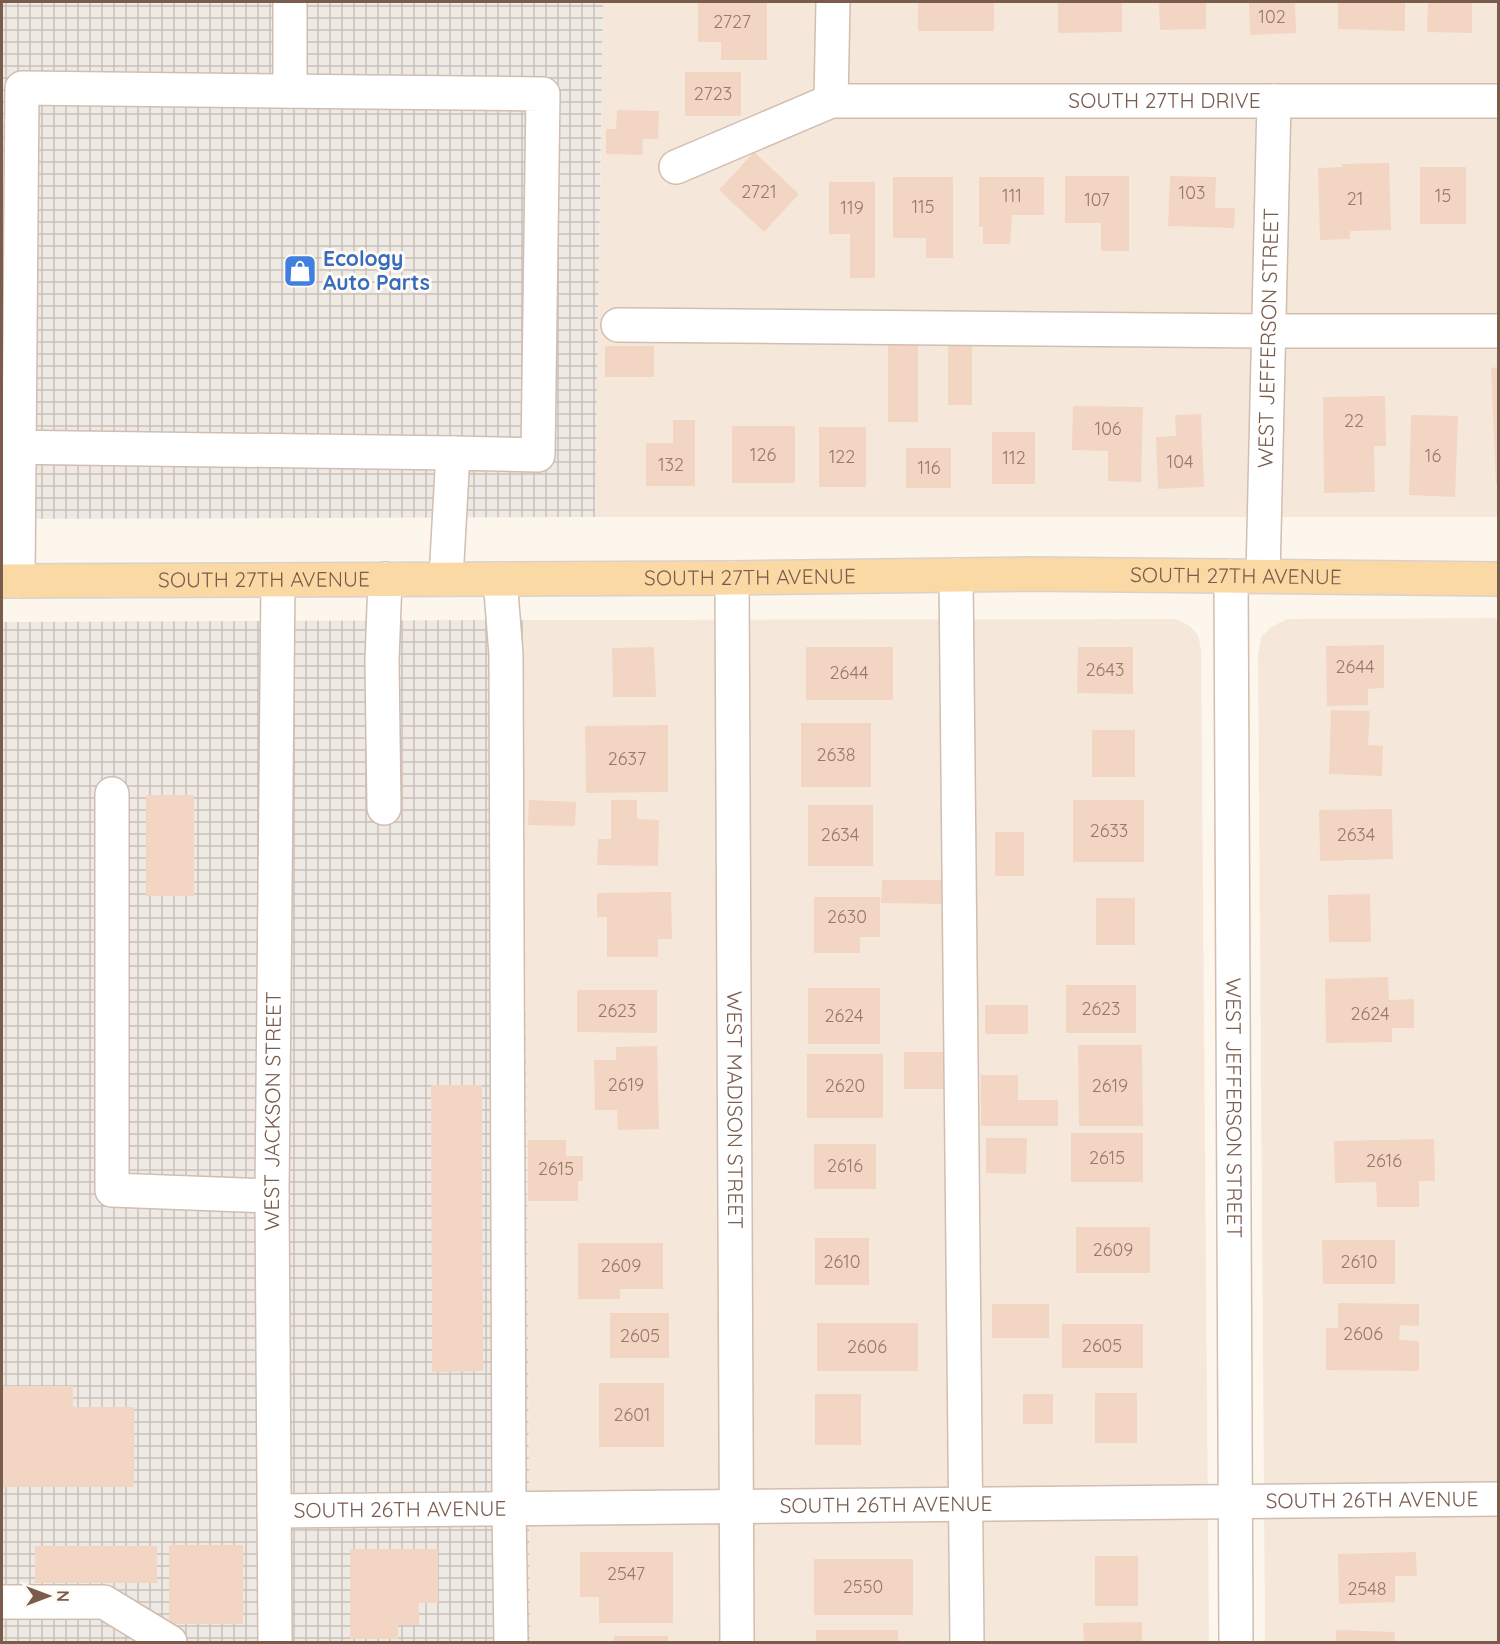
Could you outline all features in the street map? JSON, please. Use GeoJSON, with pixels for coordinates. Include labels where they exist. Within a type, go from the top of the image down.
{"type":"FeatureCollection","features":[{"type":"Feature","properties":{"kind":"main road","name":"SOUTH 27TH AVENUE"},"geometry":{"type":"LineString","coordinates":[[10,581],[732,578],[956,574],[1498,579]]}},
{"type":"Feature","properties":{"kind":"street"},"geometry":{"type":"LineString","coordinates":[[290,2],[290,91]]}},
{"type":"Feature","properties":{"kind":"street"},"geometry":{"type":"LineString","coordinates":[[676,167],[831,100],[833,2]]}},
{"type":"Feature","properties":{"kind":"street"},"geometry":{"type":"LineString","coordinates":[[10,447],[538,455],[543,93],[22,88],[10,447],[10,581]]}},
{"type":"Feature","properties":{"kind":"street","name":"SOUTH 27TH DRIVE"},"geometry":{"type":"LineString","coordinates":[[831,100],[1498,100]]}},
{"type":"Feature","properties":{"kind":"street","name":"WEST JEFFERSON STREET"},"geometry":{"type":"LineString","coordinates":[[1263,576],[1274,100]]}},
{"type":"Feature","properties":{"kind":"street"},"geometry":{"type":"LineString","coordinates":[[618,325],[1498,331]]}},
{"type":"Feature","properties":{"kind":"street"},"geometry":{"type":"LineString","coordinates":[[446,579],[453,453]]}},
{"type":"Feature","properties":{"kind":"street"},"geometry":{"type":"LineString","coordinates":[[956,574],[967,1642]]}},
{"type":"Feature","properties":{"kind":"street","name":"WEST JEFFERSON STREET"},"geometry":{"type":"LineString","coordinates":[[1231,576],[1236,1642]]}},
{"type":"Feature","properties":{"kind":"street","name":"WEST MADISON STREET"},"geometry":{"type":"LineString","coordinates":[[732,578],[737,1642]]}},
{"type":"Feature","properties":{"kind":"street"},"geometry":{"type":"LineString","coordinates":[[384,808],[382,661],[385,579]]}},
{"type":"Feature","properties":{"kind":"street"},"geometry":{"type":"LineString","coordinates":[[500,579],[506,654],[508,1508],[511,1642]]}},
{"type":"Feature","properties":{"kind":"street","name":"WEST JACKSON STREET"},"geometry":{"type":"LineString","coordinates":[[275,1642],[272,1196],[278,580]]}},
{"type":"Feature","properties":{"kind":"street"},"geometry":{"type":"LineString","coordinates":[[112,794],[112,1190],[272,1196]]}},
{"type":"Feature","properties":{"kind":"street","name":"SOUTH 26TH AVENUE"},"geometry":{"type":"LineString","coordinates":[[274,1511],[1498,1499]]}},
{"type":"Feature","properties":{"kind":"street"},"geometry":{"type":"LineString","coordinates":[[2,1602],[104,1602],[170,1642]]}},
{"type":"Feature","properties":{"kind":"street"},"geometry":{"type":"LineString","coordinates":[[249,1642],[275,1642]]}},
{"type":"Feature","properties":{"kind":"shaded area","name":"Ecology Auto Parts"},"geometry":{"type":"Polygon","coordinates":[[[2,2],[603,2],[595,517],[2,519],[2,2]]]}},
{"type":"Feature","properties":{"kind":"shaded area"},"geometry":{"type":"Polygon","coordinates":[[[603,2],[1498,2],[1498,517],[595,517],[603,2]]]}},
{"type":"Feature","properties":{"kind":"shaded area"},"geometry":{"type":"Polygon","coordinates":[[[1498,618],[1498,1642],[1265,1642],[1258,655],[1261,637],[1271,627],[1287,619],[1498,618]]]}},
{"type":"Feature","properties":{"kind":"shaded area"},"geometry":{"type":"Polygon","coordinates":[[[1175,619],[1190,626],[1198,635],[1201,649],[1209,1642],[530,1642],[523,620],[1175,619]]]}},
{"type":"Feature","properties":{"kind":"shaded area"},"geometry":{"type":"Polygon","coordinates":[[[523,620],[530,1642],[2,1642],[2,622],[523,620]]]}},
{"type":"Feature","properties":{"kind":"building"},"geometry":{"type":"Polygon","coordinates":[[[698,2],[767,2],[767,60],[721,60],[721,42],[698,42],[698,2]]]}},
{"type":"Feature","properties":{"kind":"building"},"geometry":{"type":"Polygon","coordinates":[[[918,2],[994,2],[994,31],[918,31],[918,2]]]}},
{"type":"Feature","properties":{"kind":"building"},"geometry":{"type":"Polygon","coordinates":[[[1058,2],[1122,2],[1122,32],[1058,33],[1058,2]]]}},
{"type":"Feature","properties":{"kind":"building"},"geometry":{"type":"Polygon","coordinates":[[[1159,2],[1206,2],[1206,29],[1160,30],[1159,2]]]}},
{"type":"Feature","properties":{"kind":"building"},"geometry":{"type":"Polygon","coordinates":[[[1249,2],[1295,2],[1296,33],[1250,35],[1249,2]]]}},
{"type":"Feature","properties":{"kind":"building"},"geometry":{"type":"Polygon","coordinates":[[[1338,2],[1405,2],[1405,31],[1338,29],[1338,2]]]}},
{"type":"Feature","properties":{"kind":"building"},"geometry":{"type":"Polygon","coordinates":[[[1428,2],[1472,2],[1472,33],[1427,32],[1428,2]]]}},
{"type":"Feature","properties":{"kind":"building"},"geometry":{"type":"Polygon","coordinates":[[[685,72],[741,72],[741,116],[685,116],[685,72]]]}},
{"type":"Feature","properties":{"kind":"building"},"geometry":{"type":"Polygon","coordinates":[[[617,110],[659,111],[658,139],[643,139],[642,155],[606,154],[606,129],[616,129],[617,110]]]}},
{"type":"Feature","properties":{"kind":"building"},"geometry":{"type":"Polygon","coordinates":[[[754,152],[799,194],[764,232],[719,190],[754,152]]]}},
{"type":"Feature","properties":{"kind":"building"},"geometry":{"type":"Polygon","coordinates":[[[1389,163],[1391,230],[1350,231],[1350,239],[1320,240],[1318,168],[1342,167],[1342,164],[1389,163]]]}},
{"type":"Feature","properties":{"kind":"building"},"geometry":{"type":"Polygon","coordinates":[[[1420,167],[1466,167],[1466,224],[1420,224],[1420,167]]]}},
{"type":"Feature","properties":{"kind":"building"},"geometry":{"type":"Polygon","coordinates":[[[1065,176],[1129,176],[1129,251],[1101,251],[1101,223],[1065,223],[1065,176]]]}},
{"type":"Feature","properties":{"kind":"building"},"geometry":{"type":"Polygon","coordinates":[[[1170,176],[1216,177],[1215,208],[1235,208],[1234,228],[1168,226],[1170,176]]]}},
{"type":"Feature","properties":{"kind":"building"},"geometry":{"type":"Polygon","coordinates":[[[893,177],[953,177],[953,258],[926,258],[926,238],[893,238],[893,177]]]}},
{"type":"Feature","properties":{"kind":"building"},"geometry":{"type":"Polygon","coordinates":[[[979,177],[1044,177],[1044,215],[1012,215],[1010,244],[983,244],[983,227],[979,227],[979,177]]]}},
{"type":"Feature","properties":{"kind":"building"},"geometry":{"type":"Polygon","coordinates":[[[829,182],[875,182],[875,278],[850,278],[850,234],[829,234],[829,182]]]}},
{"type":"Feature","properties":{"kind":"building"},"geometry":{"type":"Polygon","coordinates":[[[888,343],[918,343],[918,422],[888,422],[888,343]]]}},
{"type":"Feature","properties":{"kind":"building"},"geometry":{"type":"Polygon","coordinates":[[[948,343],[972,343],[972,405],[948,405],[948,343]]]}},
{"type":"Feature","properties":{"kind":"building"},"geometry":{"type":"Polygon","coordinates":[[[605,346],[654,346],[654,377],[605,377],[605,346]]]}},
{"type":"Feature","properties":{"kind":"building"},"geometry":{"type":"Polygon","coordinates":[[[1498,367],[1498,485],[1496,485],[1491,368],[1498,367]]]}},
{"type":"Feature","properties":{"kind":"building"},"geometry":{"type":"Polygon","coordinates":[[[1385,396],[1386,446],[1374,446],[1375,492],[1324,493],[1323,397],[1385,396]]]}},
{"type":"Feature","properties":{"kind":"building"},"geometry":{"type":"Polygon","coordinates":[[[1073,406],[1143,407],[1141,482],[1108,481],[1108,451],[1072,450],[1073,406]]]}},
{"type":"Feature","properties":{"kind":"building"},"geometry":{"type":"Polygon","coordinates":[[[1201,414],[1204,487],[1158,489],[1156,437],[1176,436],[1175,415],[1201,414]]]}},
{"type":"Feature","properties":{"kind":"building"},"geometry":{"type":"Polygon","coordinates":[[[1411,415],[1458,416],[1455,497],[1409,495],[1411,415]]]}},
{"type":"Feature","properties":{"kind":"building"},"geometry":{"type":"Polygon","coordinates":[[[673,420],[695,420],[695,486],[646,486],[646,443],[673,443],[673,420]]]}},
{"type":"Feature","properties":{"kind":"building"},"geometry":{"type":"Polygon","coordinates":[[[732,426],[795,426],[795,483],[732,483],[732,426]]]}},
{"type":"Feature","properties":{"kind":"building"},"geometry":{"type":"Polygon","coordinates":[[[819,427],[866,427],[866,487],[819,487],[819,427]]]}},
{"type":"Feature","properties":{"kind":"building"},"geometry":{"type":"Polygon","coordinates":[[[992,432],[1035,432],[1035,484],[992,484],[992,432]]]}},
{"type":"Feature","properties":{"kind":"building"},"geometry":{"type":"Polygon","coordinates":[[[906,448],[951,448],[951,488],[906,488],[906,448]]]}},
{"type":"Feature","properties":{"kind":"building"},"geometry":{"type":"Polygon","coordinates":[[[1384,645],[1384,688],[1368,689],[1368,705],[1327,706],[1326,646],[1384,645]]]}},
{"type":"Feature","properties":{"kind":"building"},"geometry":{"type":"Polygon","coordinates":[[[654,647],[656,697],[613,697],[612,648],[654,647]]]}},
{"type":"Feature","properties":{"kind":"building"},"geometry":{"type":"Polygon","coordinates":[[[806,647],[893,647],[893,700],[806,700],[806,647]]]}},
{"type":"Feature","properties":{"kind":"building"},"geometry":{"type":"Polygon","coordinates":[[[1078,647],[1133,647],[1133,694],[1077,693],[1078,647]]]}},
{"type":"Feature","properties":{"kind":"building"},"geometry":{"type":"Polygon","coordinates":[[[1331,710],[1370,711],[1368,745],[1383,746],[1382,776],[1329,774],[1331,710]]]}},
{"type":"Feature","properties":{"kind":"building"},"geometry":{"type":"Polygon","coordinates":[[[801,723],[871,723],[871,787],[801,787],[801,723]]]}},
{"type":"Feature","properties":{"kind":"building"},"geometry":{"type":"Polygon","coordinates":[[[668,725],[668,792],[586,793],[585,726],[668,725]]]}},
{"type":"Feature","properties":{"kind":"building"},"geometry":{"type":"Polygon","coordinates":[[[1092,730],[1135,730],[1135,777],[1092,777],[1092,730]]]}},
{"type":"Feature","properties":{"kind":"building"},"geometry":{"type":"Polygon","coordinates":[[[146,795],[194,795],[194,896],[146,896],[146,795]]]}},
{"type":"Feature","properties":{"kind":"building"},"geometry":{"type":"Polygon","coordinates":[[[529,800],[576,802],[575,826],[528,825],[529,800]]]}},
{"type":"Feature","properties":{"kind":"building"},"geometry":{"type":"Polygon","coordinates":[[[611,800],[637,800],[637,819],[659,820],[658,866],[597,865],[598,839],[611,839],[611,800]]]}},
{"type":"Feature","properties":{"kind":"building"},"geometry":{"type":"Polygon","coordinates":[[[1073,800],[1144,800],[1144,862],[1073,862],[1073,800]]]}},
{"type":"Feature","properties":{"kind":"building"},"geometry":{"type":"Polygon","coordinates":[[[808,805],[873,805],[873,866],[808,866],[808,805]]]}},
{"type":"Feature","properties":{"kind":"building"},"geometry":{"type":"Polygon","coordinates":[[[1392,809],[1393,859],[1320,861],[1319,810],[1392,809]]]}},
{"type":"Feature","properties":{"kind":"building"},"geometry":{"type":"Polygon","coordinates":[[[995,832],[1024,832],[1024,876],[995,876],[995,832]]]}},
{"type":"Feature","properties":{"kind":"building"},"geometry":{"type":"Polygon","coordinates":[[[882,880],[943,880],[943,904],[881,903],[882,880]]]}},
{"type":"Feature","properties":{"kind":"building"},"geometry":{"type":"Polygon","coordinates":[[[671,892],[672,939],[658,939],[658,957],[607,957],[607,917],[597,917],[597,893],[671,892]]]}},
{"type":"Feature","properties":{"kind":"building"},"geometry":{"type":"Polygon","coordinates":[[[1370,894],[1371,942],[1329,942],[1328,895],[1370,894]]]}},
{"type":"Feature","properties":{"kind":"building"},"geometry":{"type":"Polygon","coordinates":[[[814,897],[880,897],[880,937],[860,937],[860,953],[814,953],[814,897]]]}},
{"type":"Feature","properties":{"kind":"building"},"geometry":{"type":"Polygon","coordinates":[[[1096,898],[1135,898],[1135,945],[1096,945],[1096,898]]]}},
{"type":"Feature","properties":{"kind":"building"},"geometry":{"type":"Polygon","coordinates":[[[1388,977],[1389,1000],[1414,999],[1414,1028],[1392,1028],[1392,1042],[1326,1043],[1325,979],[1388,977]]]}},
{"type":"Feature","properties":{"kind":"building"},"geometry":{"type":"Polygon","coordinates":[[[1066,985],[1136,985],[1136,1033],[1066,1033],[1066,985]]]}},
{"type":"Feature","properties":{"kind":"building"},"geometry":{"type":"Polygon","coordinates":[[[808,988],[880,988],[880,1044],[808,1044],[808,988]]]}},
{"type":"Feature","properties":{"kind":"building"},"geometry":{"type":"Polygon","coordinates":[[[577,990],[657,990],[657,1033],[577,1032],[577,990]]]}},
{"type":"Feature","properties":{"kind":"building"},"geometry":{"type":"Polygon","coordinates":[[[985,1005],[1028,1005],[1028,1034],[985,1034],[985,1005]]]}},
{"type":"Feature","properties":{"kind":"building"},"geometry":{"type":"Polygon","coordinates":[[[1078,1045],[1142,1045],[1143,1126],[1079,1126],[1078,1045]]]}},
{"type":"Feature","properties":{"kind":"building"},"geometry":{"type":"Polygon","coordinates":[[[657,1046],[659,1129],[618,1130],[617,1110],[595,1110],[594,1060],[616,1060],[616,1047],[657,1046]]]}},
{"type":"Feature","properties":{"kind":"building"},"geometry":{"type":"Polygon","coordinates":[[[904,1052],[947,1052],[947,1089],[904,1089],[904,1052]]]}},
{"type":"Feature","properties":{"kind":"building"},"geometry":{"type":"Polygon","coordinates":[[[807,1054],[883,1054],[883,1118],[807,1118],[807,1054]]]}},
{"type":"Feature","properties":{"kind":"building"},"geometry":{"type":"Polygon","coordinates":[[[981,1075],[1018,1075],[1018,1100],[1058,1100],[1058,1126],[981,1126],[981,1075]]]}},
{"type":"Feature","properties":{"kind":"building"},"geometry":{"type":"Polygon","coordinates":[[[431,1085],[482,1085],[483,1371],[432,1372],[431,1085]]]}},
{"type":"Feature","properties":{"kind":"building"},"geometry":{"type":"Polygon","coordinates":[[[1071,1133],[1143,1133],[1143,1182],[1071,1182],[1071,1133]]]}},
{"type":"Feature","properties":{"kind":"building"},"geometry":{"type":"Polygon","coordinates":[[[986,1138],[1027,1138],[1026,1174],[986,1173],[986,1138]]]}},
{"type":"Feature","properties":{"kind":"building"},"geometry":{"type":"Polygon","coordinates":[[[1434,1139],[1435,1181],[1419,1181],[1419,1207],[1377,1207],[1376,1182],[1335,1183],[1334,1141],[1434,1139]]]}},
{"type":"Feature","properties":{"kind":"building"},"geometry":{"type":"Polygon","coordinates":[[[528,1140],[566,1140],[566,1156],[583,1156],[583,1181],[578,1181],[578,1201],[528,1201],[528,1140]]]}},
{"type":"Feature","properties":{"kind":"building"},"geometry":{"type":"Polygon","coordinates":[[[814,1144],[876,1144],[876,1189],[814,1189],[814,1144]]]}},
{"type":"Feature","properties":{"kind":"building"},"geometry":{"type":"Polygon","coordinates":[[[1076,1227],[1150,1227],[1150,1273],[1076,1273],[1076,1227]]]}},
{"type":"Feature","properties":{"kind":"building"},"geometry":{"type":"Polygon","coordinates":[[[815,1238],[869,1238],[869,1285],[815,1285],[815,1238]]]}},
{"type":"Feature","properties":{"kind":"building"},"geometry":{"type":"Polygon","coordinates":[[[1322,1240],[1395,1240],[1395,1284],[1323,1284],[1322,1240]]]}},
{"type":"Feature","properties":{"kind":"building"},"geometry":{"type":"Polygon","coordinates":[[[578,1243],[663,1243],[663,1289],[620,1289],[620,1299],[578,1299],[578,1243]]]}},
{"type":"Feature","properties":{"kind":"building"},"geometry":{"type":"Polygon","coordinates":[[[1338,1303],[1419,1304],[1419,1326],[1400,1325],[1399,1340],[1419,1341],[1419,1371],[1326,1370],[1326,1328],[1338,1328],[1338,1303]]]}},
{"type":"Feature","properties":{"kind":"building"},"geometry":{"type":"Polygon","coordinates":[[[992,1304],[1049,1304],[1049,1338],[992,1338],[992,1304]]]}},
{"type":"Feature","properties":{"kind":"building"},"geometry":{"type":"Polygon","coordinates":[[[610,1313],[669,1313],[669,1358],[610,1358],[610,1313]]]}},
{"type":"Feature","properties":{"kind":"building"},"geometry":{"type":"Polygon","coordinates":[[[817,1323],[918,1323],[918,1371],[817,1371],[817,1323]]]}},
{"type":"Feature","properties":{"kind":"building"},"geometry":{"type":"Polygon","coordinates":[[[1062,1324],[1143,1324],[1143,1368],[1062,1368],[1062,1324]]]}},
{"type":"Feature","properties":{"kind":"building"},"geometry":{"type":"Polygon","coordinates":[[[599,1383],[664,1383],[664,1447],[599,1447],[599,1383]]]}},
{"type":"Feature","properties":{"kind":"building"},"geometry":{"type":"Polygon","coordinates":[[[2,1386],[73,1386],[73,1407],[134,1407],[134,1487],[2,1487],[2,1386]]]}},
{"type":"Feature","properties":{"kind":"building"},"geometry":{"type":"Polygon","coordinates":[[[1095,1393],[1137,1393],[1137,1443],[1095,1443],[1095,1393]]]}},
{"type":"Feature","properties":{"kind":"building"},"geometry":{"type":"Polygon","coordinates":[[[815,1394],[861,1394],[861,1445],[815,1445],[815,1394]]]}},
{"type":"Feature","properties":{"kind":"building"},"geometry":{"type":"Polygon","coordinates":[[[1023,1394],[1053,1394],[1053,1424],[1023,1424],[1023,1394]]]}},
{"type":"Feature","properties":{"kind":"building"},"geometry":{"type":"Polygon","coordinates":[[[169,1545],[243,1545],[243,1624],[169,1624],[169,1545]]]}},
{"type":"Feature","properties":{"kind":"building"},"geometry":{"type":"Polygon","coordinates":[[[35,1546],[157,1546],[157,1583],[35,1583],[35,1546]]]}},
{"type":"Feature","properties":{"kind":"building"},"geometry":{"type":"Polygon","coordinates":[[[350,1549],[438,1549],[438,1603],[419,1603],[419,1625],[398,1625],[398,1639],[350,1639],[350,1549]]]}},
{"type":"Feature","properties":{"kind":"building"},"geometry":{"type":"Polygon","coordinates":[[[580,1552],[673,1552],[673,1623],[599,1623],[599,1597],[580,1597],[580,1552]]]}},
{"type":"Feature","properties":{"kind":"building"},"geometry":{"type":"Polygon","coordinates":[[[1416,1552],[1417,1576],[1395,1576],[1395,1602],[1339,1604],[1338,1554],[1416,1552]]]}},
{"type":"Feature","properties":{"kind":"building"},"geometry":{"type":"Polygon","coordinates":[[[1095,1556],[1138,1556],[1138,1606],[1095,1606],[1095,1556]]]}},
{"type":"Feature","properties":{"kind":"building"},"geometry":{"type":"Polygon","coordinates":[[[814,1559],[913,1559],[913,1615],[814,1615],[814,1559]]]}},
{"type":"Feature","properties":{"kind":"building"},"geometry":{"type":"Polygon","coordinates":[[[1142,1622],[1142,1642],[1084,1642],[1083,1623],[1142,1622]]]}},
{"type":"Feature","properties":{"kind":"building"},"geometry":{"type":"Polygon","coordinates":[[[816,1630],[898,1630],[898,1642],[816,1642],[816,1630]]]}},
{"type":"Feature","properties":{"kind":"building"},"geometry":{"type":"Polygon","coordinates":[[[1336,1630],[1395,1632],[1394,1642],[1336,1642],[1336,1630]]]}},
{"type":"Feature","properties":{"kind":"building"},"geometry":{"type":"Polygon","coordinates":[[[614,1636],[668,1636],[668,1642],[614,1642],[614,1636]]]}},
{"type":"Feature","properties":{"kind":"place","name":"Ecology Auto Parts"},"geometry":{"type":"Point","coordinates":[300,271]}}]}
